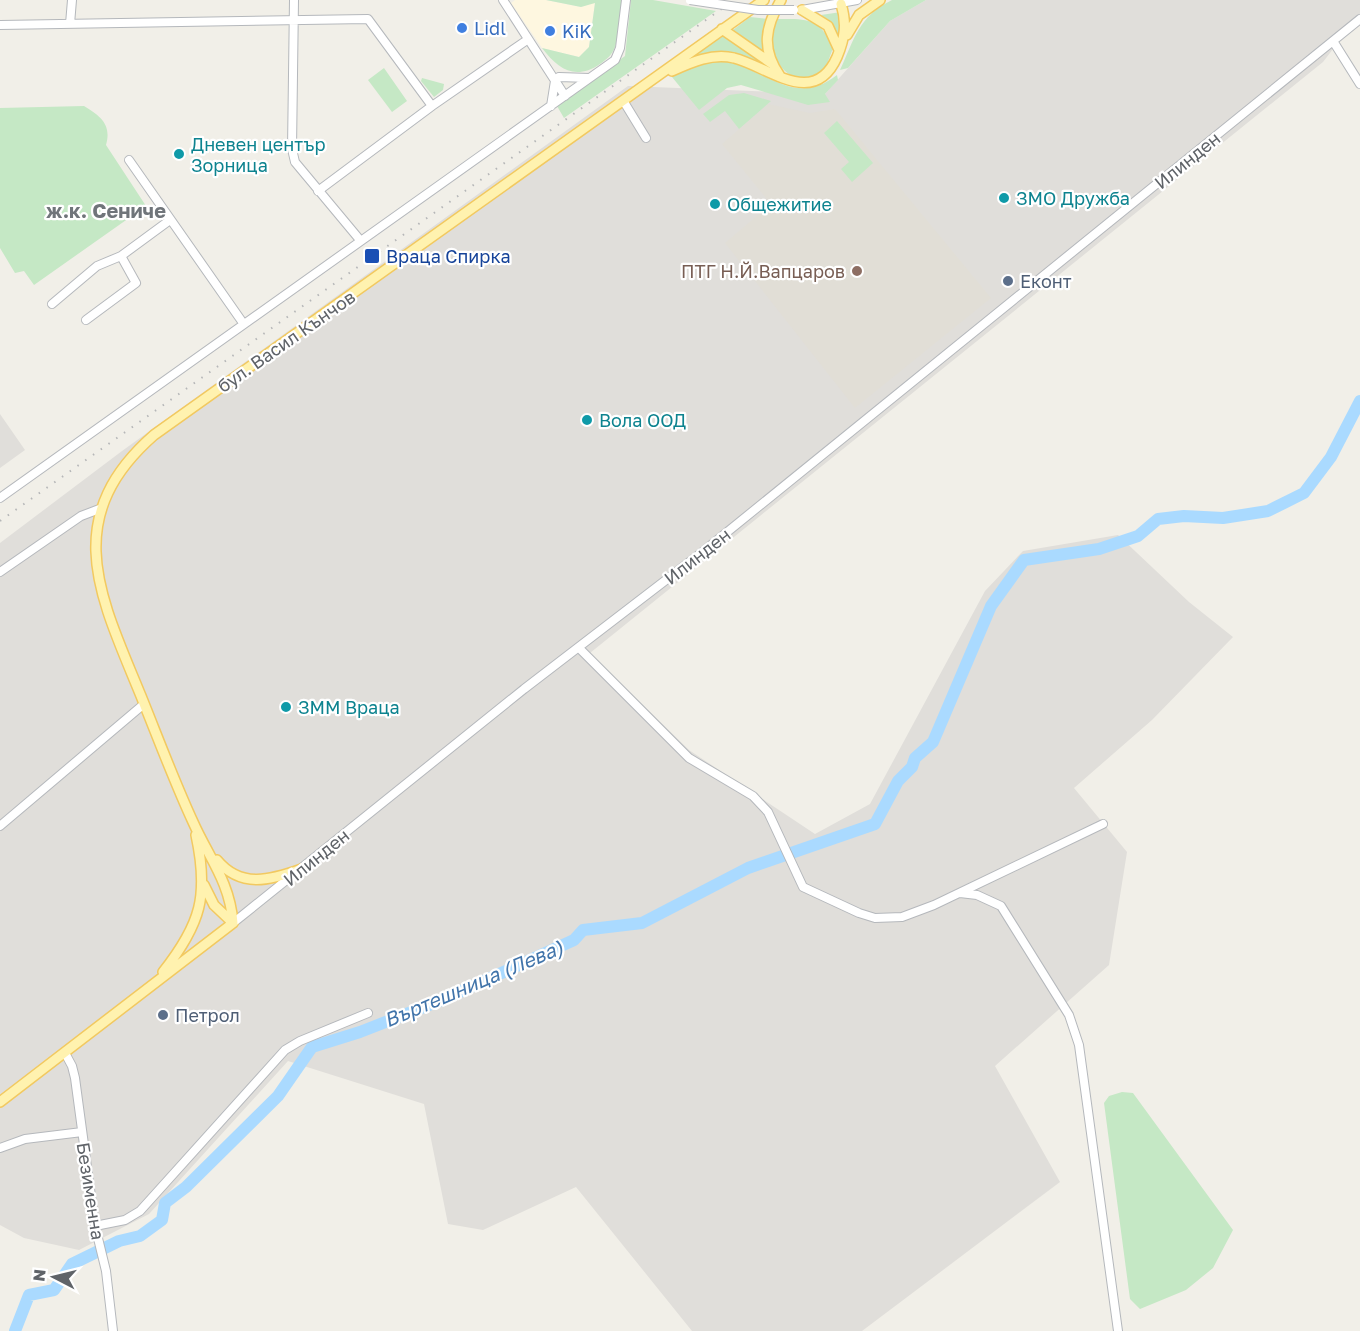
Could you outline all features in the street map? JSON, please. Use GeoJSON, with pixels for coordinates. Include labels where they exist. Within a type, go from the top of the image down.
{"type":"FeatureCollection","features":[{"type":"Feature","properties":{"kind":"main road","name":"бул. Васил Кънчов"},"geometry":{"type":"LineString","coordinates":[[233,923],[226,885],[193,823],[97,581],[95,545],[102,508],[119,475],[154,435],[764,0]]}},
{"type":"Feature","properties":{"kind":"main road"},"geometry":{"type":"LineString","coordinates":[[771,63],[766,39],[767,28],[781,0]]}},
{"type":"Feature","properties":{"kind":"main road"},"geometry":{"type":"LineString","coordinates":[[657,78],[697,60],[715,57],[733,58],[796,82],[817,80],[832,67],[859,15],[880,0]]}},
{"type":"Feature","properties":{"kind":"main road"},"geometry":{"type":"LineString","coordinates":[[839,51],[846,18],[841,4]]}},
{"type":"Feature","properties":{"kind":"main road"},"geometry":{"type":"LineString","coordinates":[[798,10],[828,26],[839,51]]}},
{"type":"Feature","properties":{"kind":"main road"},"geometry":{"type":"LineString","coordinates":[[722,29],[771,63],[780,76]]}},
{"type":"Feature","properties":{"kind":"main road","name":"бул. Васил Кънчов"},"geometry":{"type":"LineString","coordinates":[[154,983],[192,931],[200,910],[203,882],[193,823]]}},
{"type":"Feature","properties":{"kind":"main road"},"geometry":{"type":"LineString","coordinates":[[206,847],[228,871],[244,879],[265,880],[302,869]]}},
{"type":"Feature","properties":{"kind":"main road"},"geometry":{"type":"LineString","coordinates":[[203,882],[214,905],[233,923]]}},
{"type":"Feature","properties":{"kind":"main road","name":"Илинден"},"geometry":{"type":"LineString","coordinates":[[0,1102],[233,923]]}},
{"type":"Feature","properties":{"kind":"main road","name":"Илинден"},"geometry":{"type":"LineString","coordinates":[[0,1107],[27,1083]]}},
{"type":"Feature","properties":{"kind":"street"},"geometry":{"type":"LineString","coordinates":[[70,24],[72,0]]}},
{"type":"Feature","properties":{"kind":"street"},"geometry":{"type":"LineString","coordinates":[[294,0],[292,149],[295,162],[360,240]]}},
{"type":"Feature","properties":{"kind":"street"},"geometry":{"type":"LineString","coordinates":[[503,0],[527,40],[568,94]]}},
{"type":"Feature","properties":{"kind":"street"},"geometry":{"type":"LineString","coordinates":[[0,498],[615,60],[620,48],[626,0]]}},
{"type":"Feature","properties":{"kind":"street"},"geometry":{"type":"LineString","coordinates":[[690,0],[759,10],[798,10],[857,0]]}},
{"type":"Feature","properties":{"kind":"street"},"geometry":{"type":"LineString","coordinates":[[0,25],[368,19],[432,106]]}},
{"type":"Feature","properties":{"kind":"street","name":"Илинден"},"geometry":{"type":"LineString","coordinates":[[233,923],[705,550],[1360,20]]}},
{"type":"Feature","properties":{"kind":"street"},"geometry":{"type":"LineString","coordinates":[[318,191],[432,106],[527,40]]}},
{"type":"Feature","properties":{"kind":"street"},"geometry":{"type":"LineString","coordinates":[[1333,41],[1360,84]]}},
{"type":"Feature","properties":{"kind":"street"},"geometry":{"type":"LineString","coordinates":[[557,79],[590,78]]}},
{"type":"Feature","properties":{"kind":"street"},"geometry":{"type":"LineString","coordinates":[[551,106],[557,79]]}},
{"type":"Feature","properties":{"kind":"street"},"geometry":{"type":"LineString","coordinates":[[624,102],[646,138]]}},
{"type":"Feature","properties":{"kind":"street"},"geometry":{"type":"LineString","coordinates":[[129,159],[243,323]]}},
{"type":"Feature","properties":{"kind":"street"},"geometry":{"type":"LineString","coordinates":[[52,304],[97,266],[121,256],[170,220]]}},
{"type":"Feature","properties":{"kind":"street"},"geometry":{"type":"LineString","coordinates":[[86,320],[136,284],[121,256]]}},
{"type":"Feature","properties":{"kind":"street"},"geometry":{"type":"LineString","coordinates":[[0,572],[81,516],[102,508]]}},
{"type":"Feature","properties":{"kind":"street"},"geometry":{"type":"LineString","coordinates":[[579,648],[689,758],[753,796],[768,812],[803,887],[859,913],[875,918],[902,917],[1103,824]]}},
{"type":"Feature","properties":{"kind":"street"},"geometry":{"type":"LineString","coordinates":[[0,826],[144,704]]}},
{"type":"Feature","properties":{"kind":"street"},"geometry":{"type":"LineString","coordinates":[[959,892],[977,895],[1001,906],[1070,1015],[1079,1045],[1118,1331]]}},
{"type":"Feature","properties":{"kind":"street"},"geometry":{"type":"LineString","coordinates":[[95,1226],[125,1220],[140,1211],[285,1050],[300,1041],[369,1013]]}},
{"type":"Feature","properties":{"kind":"street","name":"Безименна"},"geometry":{"type":"LineString","coordinates":[[65,1053],[72,1066],[96,1236],[104,1258],[113,1331]]}},
{"type":"Feature","properties":{"kind":"street"},"geometry":{"type":"LineString","coordinates":[[0,1148],[25,1139],[82,1132]]}},
{"type":"Feature","properties":{"kind":"shaded area"},"geometry":{"type":"Polygon","coordinates":[[[515,0],[546,0],[581,7],[595,2],[589,47],[579,57],[542,48],[511,3],[515,0]]]}},
{"type":"Feature","properties":{"kind":"shaded area"},"geometry":{"type":"Polygon","coordinates":[[[926,0],[1360,0],[1360,14],[1323,62],[590,653],[689,750],[815,834],[870,804],[985,591],[1023,551],[1118,535],[1189,602],[1233,637],[1152,720],[1074,788],[1127,852],[1109,965],[995,1066],[1060,1182],[862,1331],[692,1331],[576,1187],[483,1230],[448,1224],[424,1104],[288,1061],[149,1214],[79,1250],[24,1238],[0,1225],[0,543],[122,451],[628,86],[825,94],[890,21],[926,0]]]}},
{"type":"Feature","properties":{"kind":"shaded area","name":"ПТГ Н.Й.Вапцаров"},"geometry":{"type":"Polygon","coordinates":[[[768,104],[810,113],[835,109],[991,298],[855,408],[725,243],[771,204],[722,144],[768,104]]]}},
{"type":"Feature","properties":{"kind":"shaded area"},"geometry":{"type":"Polygon","coordinates":[[[0,414],[25,450],[0,468],[0,414]]]}},
{"type":"Feature","properties":{"kind":"green space"},"geometry":{"type":"Polygon","coordinates":[[[546,0],[622,0],[617,41],[609,57],[583,72],[568,70],[554,62],[542,48],[579,57],[589,47],[595,3],[581,7],[546,0]]]}},
{"type":"Feature","properties":{"kind":"green space"},"geometry":{"type":"Polygon","coordinates":[[[631,0],[653,0],[716,11],[564,118],[557,106],[625,56],[631,0]]]}},
{"type":"Feature","properties":{"kind":"green space"},"geometry":{"type":"Polygon","coordinates":[[[892,0],[926,0],[890,21],[848,68],[840,70],[859,29],[872,14],[892,0]]]}},
{"type":"Feature","properties":{"kind":"green space"},"geometry":{"type":"Polygon","coordinates":[[[841,12],[843,16],[839,36],[831,23],[821,15],[841,12]]]}},
{"type":"Feature","properties":{"kind":"green space"},"geometry":{"type":"Polygon","coordinates":[[[750,17],[768,19],[763,52],[733,30],[750,17]]]}},
{"type":"Feature","properties":{"kind":"green space"},"geometry":{"type":"Polygon","coordinates":[[[776,19],[804,20],[823,30],[833,48],[826,67],[813,76],[801,78],[791,75],[783,68],[776,58],[773,46],[776,19]]]}},
{"type":"Feature","properties":{"kind":"green space"},"geometry":{"type":"Polygon","coordinates":[[[724,35],[769,65],[731,52],[707,53],[684,62],[724,35]]]}},
{"type":"Feature","properties":{"kind":"green space"},"geometry":{"type":"Polygon","coordinates":[[[714,60],[747,68],[791,87],[805,88],[820,85],[837,75],[838,80],[825,94],[830,102],[808,105],[741,85],[727,88],[699,110],[672,77],[691,66],[714,60]]]}},
{"type":"Feature","properties":{"kind":"green space"},"geometry":{"type":"Polygon","coordinates":[[[384,68],[407,101],[392,112],[368,80],[384,68]]]}},
{"type":"Feature","properties":{"kind":"green space"},"geometry":{"type":"Polygon","coordinates":[[[422,78],[444,84],[443,90],[434,97],[421,81],[422,78]]]}},
{"type":"Feature","properties":{"kind":"green space"},"geometry":{"type":"Polygon","coordinates":[[[744,93],[771,101],[739,129],[725,111],[710,122],[703,114],[729,95],[744,93]]]}},
{"type":"Feature","properties":{"kind":"green space"},"geometry":{"type":"Polygon","coordinates":[[[84,106],[103,121],[107,131],[106,145],[146,206],[34,285],[24,271],[15,273],[0,248],[0,108],[84,106]]]}},
{"type":"Feature","properties":{"kind":"green space"},"geometry":{"type":"Polygon","coordinates":[[[837,121],[873,163],[852,182],[841,169],[849,162],[824,133],[837,121]]]}},
{"type":"Feature","properties":{"kind":"green space"},"geometry":{"type":"Polygon","coordinates":[[[1122,1092],[1133,1093],[1233,1230],[1213,1268],[1186,1290],[1140,1309],[1130,1299],[1104,1103],[1109,1096],[1122,1092]]]}},
{"type":"Feature","properties":{"kind":"waterway","name":"Въртешница (Лева)"},"geometry":{"type":"LineString","coordinates":[[15,1331],[29,1295],[54,1290],[72,1264],[119,1241],[140,1236],[162,1220],[165,1203],[186,1187],[278,1096],[312,1047],[360,1032],[442,1000],[574,940],[583,930],[642,923],[748,868],[875,824],[898,781],[912,767],[915,758],[933,742],[991,606],[1024,560],[1099,549],[1138,536],[1158,519],[1184,516],[1223,518],[1268,511],[1304,493],[1331,457],[1360,401]]}},
{"type":"Feature","properties":{"kind":"railway"},"geometry":{"type":"LineString","coordinates":[[0,521],[734,0]]}},
{"type":"Feature","properties":{"kind":"place","name":"Lidl"},"geometry":{"type":"Point","coordinates":[462,28]}},
{"type":"Feature","properties":{"kind":"place","name":"KiK"},"geometry":{"type":"Point","coordinates":[550,31]}},
{"type":"Feature","properties":{"kind":"place","name":"Дневен център Зорница"},"geometry":{"type":"Point","coordinates":[179,154]}},
{"type":"Feature","properties":{"kind":"place","name":"ЗМО Дружба"},"geometry":{"type":"Point","coordinates":[1004,198]}},
{"type":"Feature","properties":{"kind":"place","name":"Общежитие"},"geometry":{"type":"Point","coordinates":[715,204]}},
{"type":"Feature","properties":{"kind":"place","name":"Враца Спирка"},"geometry":{"type":"Point","coordinates":[372,256]}},
{"type":"Feature","properties":{"kind":"place","name":"ПТГ Н.Й.Вапцаров"},"geometry":{"type":"Point","coordinates":[857,271]}},
{"type":"Feature","properties":{"kind":"place","name":"Еконт"},"geometry":{"type":"Point","coordinates":[1008,281]}},
{"type":"Feature","properties":{"kind":"place","name":"Вола ООД"},"geometry":{"type":"Point","coordinates":[587,420]}},
{"type":"Feature","properties":{"kind":"place","name":"ЗММ Враца"},"geometry":{"type":"Point","coordinates":[286,707]}},
{"type":"Feature","properties":{"kind":"place","name":"Петрол"},"geometry":{"type":"Point","coordinates":[163,1015]}},
{"type":"Feature","properties":{"kind":"district","name":"ж.к. Сениче"},"geometry":{"type":"Point","coordinates":[106,210]}}]}
